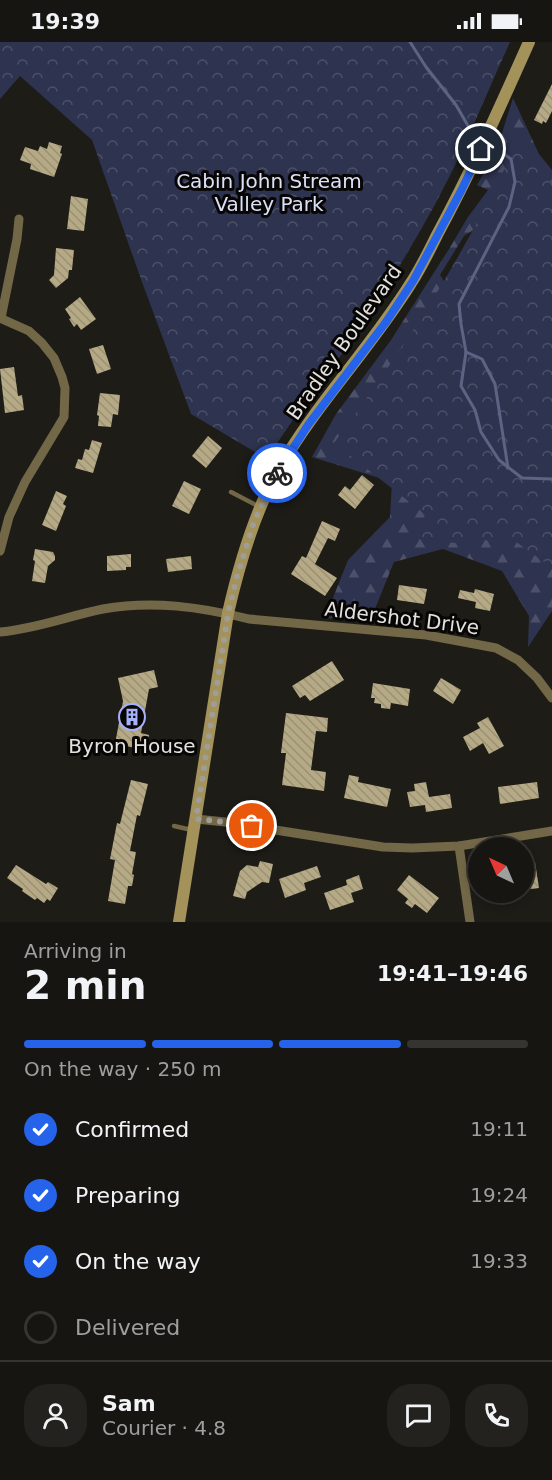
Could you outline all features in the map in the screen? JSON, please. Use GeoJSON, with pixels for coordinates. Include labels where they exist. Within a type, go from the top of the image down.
{"type":"FeatureCollection","features":[{"type":"Feature","properties":{"kind":"main road","name":"Bradley Boulevard"},"geometry":{"type":"LineString","coordinates":[[179,922],[228,614],[254,522],[278,472],[308,425],[386,322],[413,281],[462,189],[529,42]]}},
{"type":"Feature","properties":{"kind":"street"},"geometry":{"type":"LineString","coordinates":[[0,551],[9,517],[25,482],[64,417],[65,388],[54,358],[29,331],[0,318],[17,239],[19,219]]}},
{"type":"Feature","properties":{"kind":"street","name":"Aldershot Drive"},"geometry":{"type":"LineString","coordinates":[[0,632],[19,630],[102,609],[179,605],[249,619],[426,635],[496,648],[518,660],[537,678],[552,698]]}},
{"type":"Feature","properties":{"kind":"street"},"geometry":{"type":"LineString","coordinates":[[195,825],[225,822],[383,847],[412,848],[459,846],[552,831]]}},
{"type":"Feature","properties":{"kind":"street"},"geometry":{"type":"LineString","coordinates":[[459,846],[470,922]]}},
{"type":"Feature","properties":{"kind":"lane"},"geometry":{"type":"LineString","coordinates":[[231,492],[261,508]]}},
{"type":"Feature","properties":{"kind":"lane"},"geometry":{"type":"LineString","coordinates":[[174,826],[195,825]]}},
{"type":"Feature","properties":{"kind":"green space","name":"Cabin John Stream Valley Park"},"geometry":{"type":"Polygon","coordinates":[[[0,42],[510,42],[460,155],[419,234],[360,329],[267,459],[191,414],[92,140],[20,76],[0,99],[0,42]]]}},
{"type":"Feature","properties":{"kind":"green space"},"geometry":{"type":"Polygon","coordinates":[[[513,98],[539,154],[552,170],[552,611],[528,647],[529,616],[502,571],[443,549],[394,562],[370,621],[325,618],[348,560],[390,517],[392,482],[312,457],[336,414],[391,340],[468,217],[488,190],[477,185],[497,149],[513,98]],[[508,208],[464,236],[440,275],[459,303],[508,208]]]}},
{"type":"Feature","properties":{"kind":"green space"},"geometry":{"type":"Polygon","coordinates":[[[518,142],[552,183],[552,568],[508,536],[465,544],[410,538],[426,515],[334,443],[417,325],[472,232],[518,142]]]}},
{"type":"Feature","properties":{"kind":"building"},"geometry":{"type":"Polygon","coordinates":[[[552,84],[552,111],[546,123],[543,121],[542,124],[534,120],[552,84]]]}},
{"type":"Feature","properties":{"kind":"building"},"geometry":{"type":"Polygon","coordinates":[[[49,142],[62,146],[60,153],[62,154],[54,177],[30,169],[31,164],[20,160],[25,147],[38,151],[40,146],[47,149],[49,142]]]}},
{"type":"Feature","properties":{"kind":"building"},"geometry":{"type":"Polygon","coordinates":[[[71,196],[88,199],[84,231],[67,229],[71,196]]]}},
{"type":"Feature","properties":{"kind":"building"},"geometry":{"type":"Polygon","coordinates":[[[56,248],[74,250],[72,270],[69,270],[68,278],[56,288],[49,280],[54,275],[56,248]]]}},
{"type":"Feature","properties":{"kind":"building"},"geometry":{"type":"Polygon","coordinates":[[[80,297],[96,319],[81,330],[77,324],[74,327],[65,309],[80,297]]]}},
{"type":"Feature","properties":{"kind":"building"},"geometry":{"type":"Polygon","coordinates":[[[103,345],[111,369],[97,374],[89,349],[103,345]]]}},
{"type":"Feature","properties":{"kind":"building"},"geometry":{"type":"Polygon","coordinates":[[[14,367],[18,396],[22,395],[24,410],[5,413],[0,369],[14,367]]]}},
{"type":"Feature","properties":{"kind":"building"},"geometry":{"type":"Polygon","coordinates":[[[100,393],[120,395],[118,415],[113,414],[111,427],[98,426],[100,393]]]}},
{"type":"Feature","properties":{"kind":"building"},"geometry":{"type":"Polygon","coordinates":[[[208,436],[222,448],[206,468],[192,456],[208,436]]]}},
{"type":"Feature","properties":{"kind":"building"},"geometry":{"type":"Polygon","coordinates":[[[92,440],[102,443],[93,473],[75,468],[78,459],[82,460],[85,449],[89,450],[92,440]]]}},
{"type":"Feature","properties":{"kind":"building"},"geometry":{"type":"Polygon","coordinates":[[[362,475],[374,485],[355,509],[338,495],[345,486],[350,490],[362,475]]]}},
{"type":"Feature","properties":{"kind":"building"},"geometry":{"type":"Polygon","coordinates":[[[184,481],[201,489],[189,514],[172,506],[184,481]]]}},
{"type":"Feature","properties":{"kind":"building"},"geometry":{"type":"Polygon","coordinates":[[[56,491],[67,496],[63,504],[66,506],[56,531],[42,525],[56,491]]]}},
{"type":"Feature","properties":{"kind":"building"},"geometry":{"type":"Polygon","coordinates":[[[322,521],[340,529],[335,541],[328,538],[315,564],[337,578],[325,596],[291,574],[302,556],[306,558],[322,521]]]}},
{"type":"Feature","properties":{"kind":"building"},"geometry":{"type":"Polygon","coordinates":[[[35,549],[53,552],[55,556],[55,560],[48,566],[45,583],[32,581],[35,549]]]}},
{"type":"Feature","properties":{"kind":"building"},"geometry":{"type":"Polygon","coordinates":[[[131,554],[131,567],[126,567],[126,570],[107,571],[107,556],[131,554]]]}},
{"type":"Feature","properties":{"kind":"building"},"geometry":{"type":"Polygon","coordinates":[[[191,556],[192,569],[168,572],[166,559],[191,556]]]}},
{"type":"Feature","properties":{"kind":"building"},"geometry":{"type":"Polygon","coordinates":[[[399,585],[427,589],[424,604],[397,600],[399,585]]]}},
{"type":"Feature","properties":{"kind":"building"},"geometry":{"type":"Polygon","coordinates":[[[475,589],[494,594],[490,611],[475,608],[476,602],[458,598],[460,590],[474,593],[475,589]]]}},
{"type":"Feature","properties":{"kind":"building"},"geometry":{"type":"Polygon","coordinates":[[[332,661],[344,680],[310,701],[305,695],[300,698],[292,686],[332,661]]]}},
{"type":"Feature","properties":{"kind":"building","name":"Byron House"},"geometry":{"type":"Polygon","coordinates":[[[154,670],[158,687],[149,689],[141,733],[149,735],[146,750],[115,744],[123,701],[118,678],[154,670]]]}},
{"type":"Feature","properties":{"kind":"building"},"geometry":{"type":"Polygon","coordinates":[[[441,678],[461,690],[453,704],[433,691],[441,678]]]}},
{"type":"Feature","properties":{"kind":"building"},"geometry":{"type":"Polygon","coordinates":[[[373,683],[410,689],[408,706],[391,703],[390,709],[381,708],[381,704],[374,703],[375,698],[371,698],[373,683]]]}},
{"type":"Feature","properties":{"kind":"building"},"geometry":{"type":"Polygon","coordinates":[[[286,713],[328,718],[327,732],[316,731],[311,770],[326,772],[324,791],[282,785],[286,753],[281,753],[286,713]]]}},
{"type":"Feature","properties":{"kind":"building"},"geometry":{"type":"Polygon","coordinates":[[[488,717],[504,746],[489,754],[483,743],[470,751],[463,737],[480,728],[477,723],[488,717]]]}},
{"type":"Feature","properties":{"kind":"building"},"geometry":{"type":"Polygon","coordinates":[[[349,775],[359,777],[358,782],[391,789],[387,807],[344,798],[349,775]]]}},
{"type":"Feature","properties":{"kind":"building"},"geometry":{"type":"Polygon","coordinates":[[[131,780],[148,784],[140,816],[137,815],[130,851],[136,852],[132,874],[134,875],[132,886],[128,886],[125,904],[108,901],[115,860],[110,859],[117,823],[120,824],[131,780]]]}},
{"type":"Feature","properties":{"kind":"building"},"geometry":{"type":"Polygon","coordinates":[[[426,782],[429,797],[450,794],[452,808],[426,812],[425,805],[410,807],[407,792],[415,791],[414,784],[426,782]]]}},
{"type":"Feature","properties":{"kind":"building"},"geometry":{"type":"Polygon","coordinates":[[[537,782],[539,798],[500,804],[498,787],[537,782]]]}},
{"type":"Feature","properties":{"kind":"building"},"geometry":{"type":"Polygon","coordinates":[[[260,861],[273,864],[269,883],[262,882],[247,892],[245,899],[233,896],[240,871],[247,865],[258,867],[260,861]]]}},
{"type":"Feature","properties":{"kind":"building"},"geometry":{"type":"Polygon","coordinates":[[[534,862],[539,888],[534,889],[534,862]]]}},
{"type":"Feature","properties":{"kind":"building"},"geometry":{"type":"Polygon","coordinates":[[[16,865],[46,884],[48,882],[58,888],[50,901],[47,899],[44,903],[37,898],[35,900],[7,878],[16,865]]]}},
{"type":"Feature","properties":{"kind":"building"},"geometry":{"type":"Polygon","coordinates":[[[317,866],[321,877],[304,883],[306,890],[285,898],[279,879],[317,866]]]}},
{"type":"Feature","properties":{"kind":"building"},"geometry":{"type":"Polygon","coordinates":[[[359,875],[363,889],[351,893],[354,902],[330,910],[324,893],[347,885],[346,880],[359,875]]]}},
{"type":"Feature","properties":{"kind":"building"},"geometry":{"type":"Polygon","coordinates":[[[409,875],[439,898],[427,913],[415,904],[412,908],[405,903],[408,899],[397,890],[409,875]]]}},
{"type":"Feature","properties":{"kind":"waterway"},"geometry":{"type":"LineString","coordinates":[[410,42],[426,67],[456,105],[471,131],[482,138]]}},
{"type":"Feature","properties":{"kind":"waterway"},"geometry":{"type":"LineString","coordinates":[[487,142],[511,159],[515,182],[509,207],[459,304],[466,352],[461,386],[475,410],[481,432],[499,460],[522,478],[552,479]]}},
{"type":"Feature","properties":{"kind":"waterway"},"geometry":{"type":"LineString","coordinates":[[466,352],[482,359],[495,384],[508,468]]}},
{"type":"Feature","properties":{"kind":"way so far"},"geometry":{"type":"LineString","coordinates":[[252,826],[196,819],[228,614],[254,522],[277,473]]}},
{"type":"Feature","properties":{"kind":"place","name":"Byron House"},"geometry":{"type":"Point","coordinates":[132,717]}},
{"type":"Feature","properties":{"kind":"route"},"geometry":{"type":"LineString","coordinates":[[277,473],[308,425],[386,322],[413,281],[481,149]]}}]}
